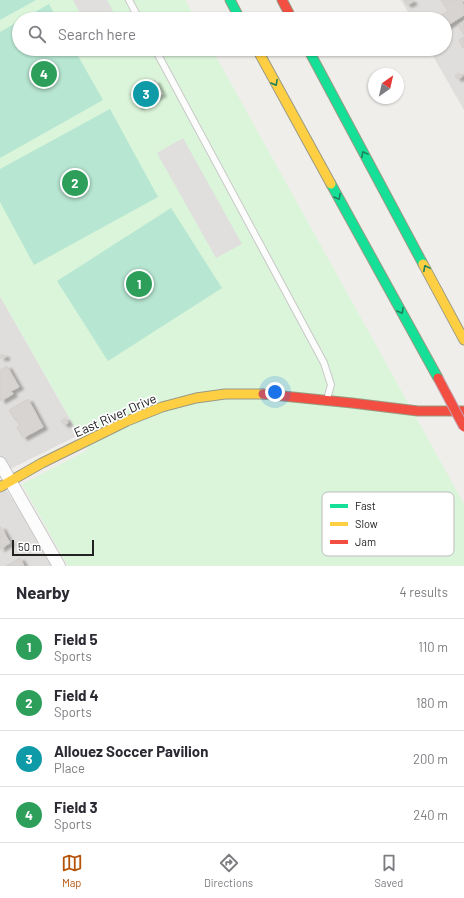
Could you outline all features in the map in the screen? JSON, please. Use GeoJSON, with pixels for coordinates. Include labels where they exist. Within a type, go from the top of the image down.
{"type":"FeatureCollection","features":[{"type":"Feature","properties":{"kind":"main road"},"geometry":{"type":"LineString","coordinates":[[230,0],[236,12]]}},
{"type":"Feature","properties":{"kind":"main road"},"geometry":{"type":"LineString","coordinates":[[282,0],[288,12]]}},
{"type":"Feature","properties":{"kind":"main road"},"geometry":{"type":"LineString","coordinates":[[260,56],[464,427]]}},
{"type":"Feature","properties":{"kind":"main road"},"geometry":{"type":"LineString","coordinates":[[312,56],[464,340]]}},
{"type":"Feature","properties":{"kind":"main road","name":"East River Drive"},"geometry":{"type":"LineString","coordinates":[[5,484],[127,421],[162,407],[196,398],[225,394],[259,394],[327,400],[418,411],[464,411]]}},
{"type":"Feature","properties":{"kind":"street"},"geometry":{"type":"LineString","coordinates":[[0,463],[5,484],[59,566]]}},
{"type":"Feature","properties":{"kind":"lane"},"geometry":{"type":"LineString","coordinates":[[129,0],[135,12]]}},
{"type":"Feature","properties":{"kind":"lane"},"geometry":{"type":"LineString","coordinates":[[159,56],[324,363],[331,385],[327,400]]}},
{"type":"Feature","properties":{"kind":"shaded area"},"geometry":{"type":"Polygon","coordinates":[[[73,0],[107,0],[113,12],[79,12],[73,0]]]}},
{"type":"Feature","properties":{"kind":"shaded area"},"geometry":{"type":"Polygon","coordinates":[[[401,0],[464,0],[464,110],[433,56],[452,56],[452,12],[408,12],[401,0]]]}},
{"type":"Feature","properties":{"kind":"shaded area"},"geometry":{"type":"Polygon","coordinates":[[[183,138],[242,244],[216,258],[157,153],[183,138]]]}},
{"type":"Feature","properties":{"kind":"shaded area"},"geometry":{"type":"Polygon","coordinates":[[[0,296],[79,435],[0,474],[0,296]]]}},
{"type":"Feature","properties":{"kind":"shaded area"},"geometry":{"type":"Polygon","coordinates":[[[0,481],[19,509],[52,566],[0,566],[0,481]]]}},
{"type":"Feature","properties":{"kind":"green space"},"geometry":{"type":"Polygon","coordinates":[[[0,0],[185,0],[192,12],[12,12],[12,56],[216,56],[464,504],[464,566],[68,566],[22,484],[88,450],[0,296],[0,0]]]}},
{"type":"Feature","properties":{"kind":"green space"},"geometry":{"type":"Polygon","coordinates":[[[0,0],[36,0],[12,12],[0,20],[0,0]]]}},
{"type":"Feature","properties":{"kind":"green space"},"geometry":{"type":"Polygon","coordinates":[[[49,4],[53,12],[35,12],[49,4]]]}},
{"type":"Feature","properties":{"kind":"green space"},"geometry":{"type":"Polygon","coordinates":[[[12,25],[12,56],[78,56],[103,100],[0,158],[0,32],[12,25]]]}},
{"type":"Feature","properties":{"kind":"green space"},"geometry":{"type":"Polygon","coordinates":[[[110,109],[158,197],[34,265],[0,202],[0,169],[110,109]]]}},
{"type":"Feature","properties":{"kind":"green space"},"geometry":{"type":"Polygon","coordinates":[[[171,208],[222,288],[108,361],[57,281],[171,208]]]}},
{"type":"Feature","properties":{"kind":"building"},"geometry":{"type":"Polygon","coordinates":[[[404,0],[411,0],[413,2],[407,5],[404,0]]]}},
{"type":"Feature","properties":{"kind":"building"},"geometry":{"type":"Polygon","coordinates":[[[441,0],[461,0],[464,6],[464,15],[452,23],[452,12],[446,12],[448,11],[441,0]]]}},
{"type":"Feature","properties":{"kind":"building"},"geometry":{"type":"Polygon","coordinates":[[[464,21],[464,35],[458,25],[464,21]]]}},
{"type":"Feature","properties":{"kind":"building"},"geometry":{"type":"Polygon","coordinates":[[[464,37],[464,47],[463,48],[459,40],[464,37]]]}},
{"type":"Feature","properties":{"kind":"building"},"geometry":{"type":"Polygon","coordinates":[[[459,73],[462,77],[457,79],[455,75],[459,73]]]}},
{"type":"Feature","properties":{"kind":"building"},"geometry":{"type":"Polygon","coordinates":[[[155,80],[162,94],[138,107],[130,94],[155,80]]]}},
{"type":"Feature","properties":{"kind":"building"},"geometry":{"type":"Polygon","coordinates":[[[0,355],[5,355],[5,358],[0,358],[0,355]]]}},
{"type":"Feature","properties":{"kind":"building"},"geometry":{"type":"Polygon","coordinates":[[[7,366],[19,387],[11,391],[13,394],[1,401],[0,370],[7,366]]]}},
{"type":"Feature","properties":{"kind":"building"},"geometry":{"type":"Polygon","coordinates":[[[28,399],[43,427],[23,438],[17,427],[20,425],[17,419],[15,420],[9,410],[28,399]]]}},
{"type":"Feature","properties":{"kind":"building"},"geometry":{"type":"Polygon","coordinates":[[[65,418],[68,423],[64,425],[61,421],[65,418]]]}},
{"type":"Feature","properties":{"kind":"building"},"geometry":{"type":"Polygon","coordinates":[[[0,527],[10,543],[0,549],[0,527]]]}},
{"type":"Feature","properties":{"kind":"building"},"geometry":{"type":"Polygon","coordinates":[[[20,558],[24,566],[6,566],[20,558]]]}},
{"type":"Feature","properties":{"kind":"traffic: fast"},"geometry":{"type":"LineString","coordinates":[[230,0],[236,12]]}},
{"type":"Feature","properties":{"kind":"traffic: fast"},"geometry":{"type":"LineString","coordinates":[[312,56],[423,264]]}},
{"type":"Feature","properties":{"kind":"traffic: fast"},"geometry":{"type":"LineString","coordinates":[[331,184],[438,378]]}},
{"type":"Feature","properties":{"kind":"traffic: slow"},"geometry":{"type":"LineString","coordinates":[[261,56],[331,184]]}},
{"type":"Feature","properties":{"kind":"traffic: slow"},"geometry":{"type":"LineString","coordinates":[[423,264],[464,340]]}},
{"type":"Feature","properties":{"kind":"traffic: slow"},"geometry":{"type":"LineString","coordinates":[[0,487],[42,463],[127,421],[162,407],[196,398],[225,394],[263,394]]}},
{"type":"Feature","properties":{"kind":"traffic: jam"},"geometry":{"type":"LineString","coordinates":[[282,0],[288,12]]}},
{"type":"Feature","properties":{"kind":"traffic: jam"},"geometry":{"type":"LineString","coordinates":[[438,378],[464,427]]}},
{"type":"Feature","properties":{"kind":"traffic: jam"},"geometry":{"type":"LineString","coordinates":[[263,394],[418,411],[464,411]]}},
{"type":"Feature","properties":{"kind":"place","name":"Field 3"},"geometry":{"type":"Point","coordinates":[44,74]}},
{"type":"Feature","properties":{"kind":"place","name":"Allouez Soccer Pavilion"},"geometry":{"type":"Point","coordinates":[146,94]}},
{"type":"Feature","properties":{"kind":"place","name":"Field 4"},"geometry":{"type":"Point","coordinates":[75,183]}},
{"type":"Feature","properties":{"kind":"place","name":"Field 5"},"geometry":{"type":"Point","coordinates":[139,284]}}]}
